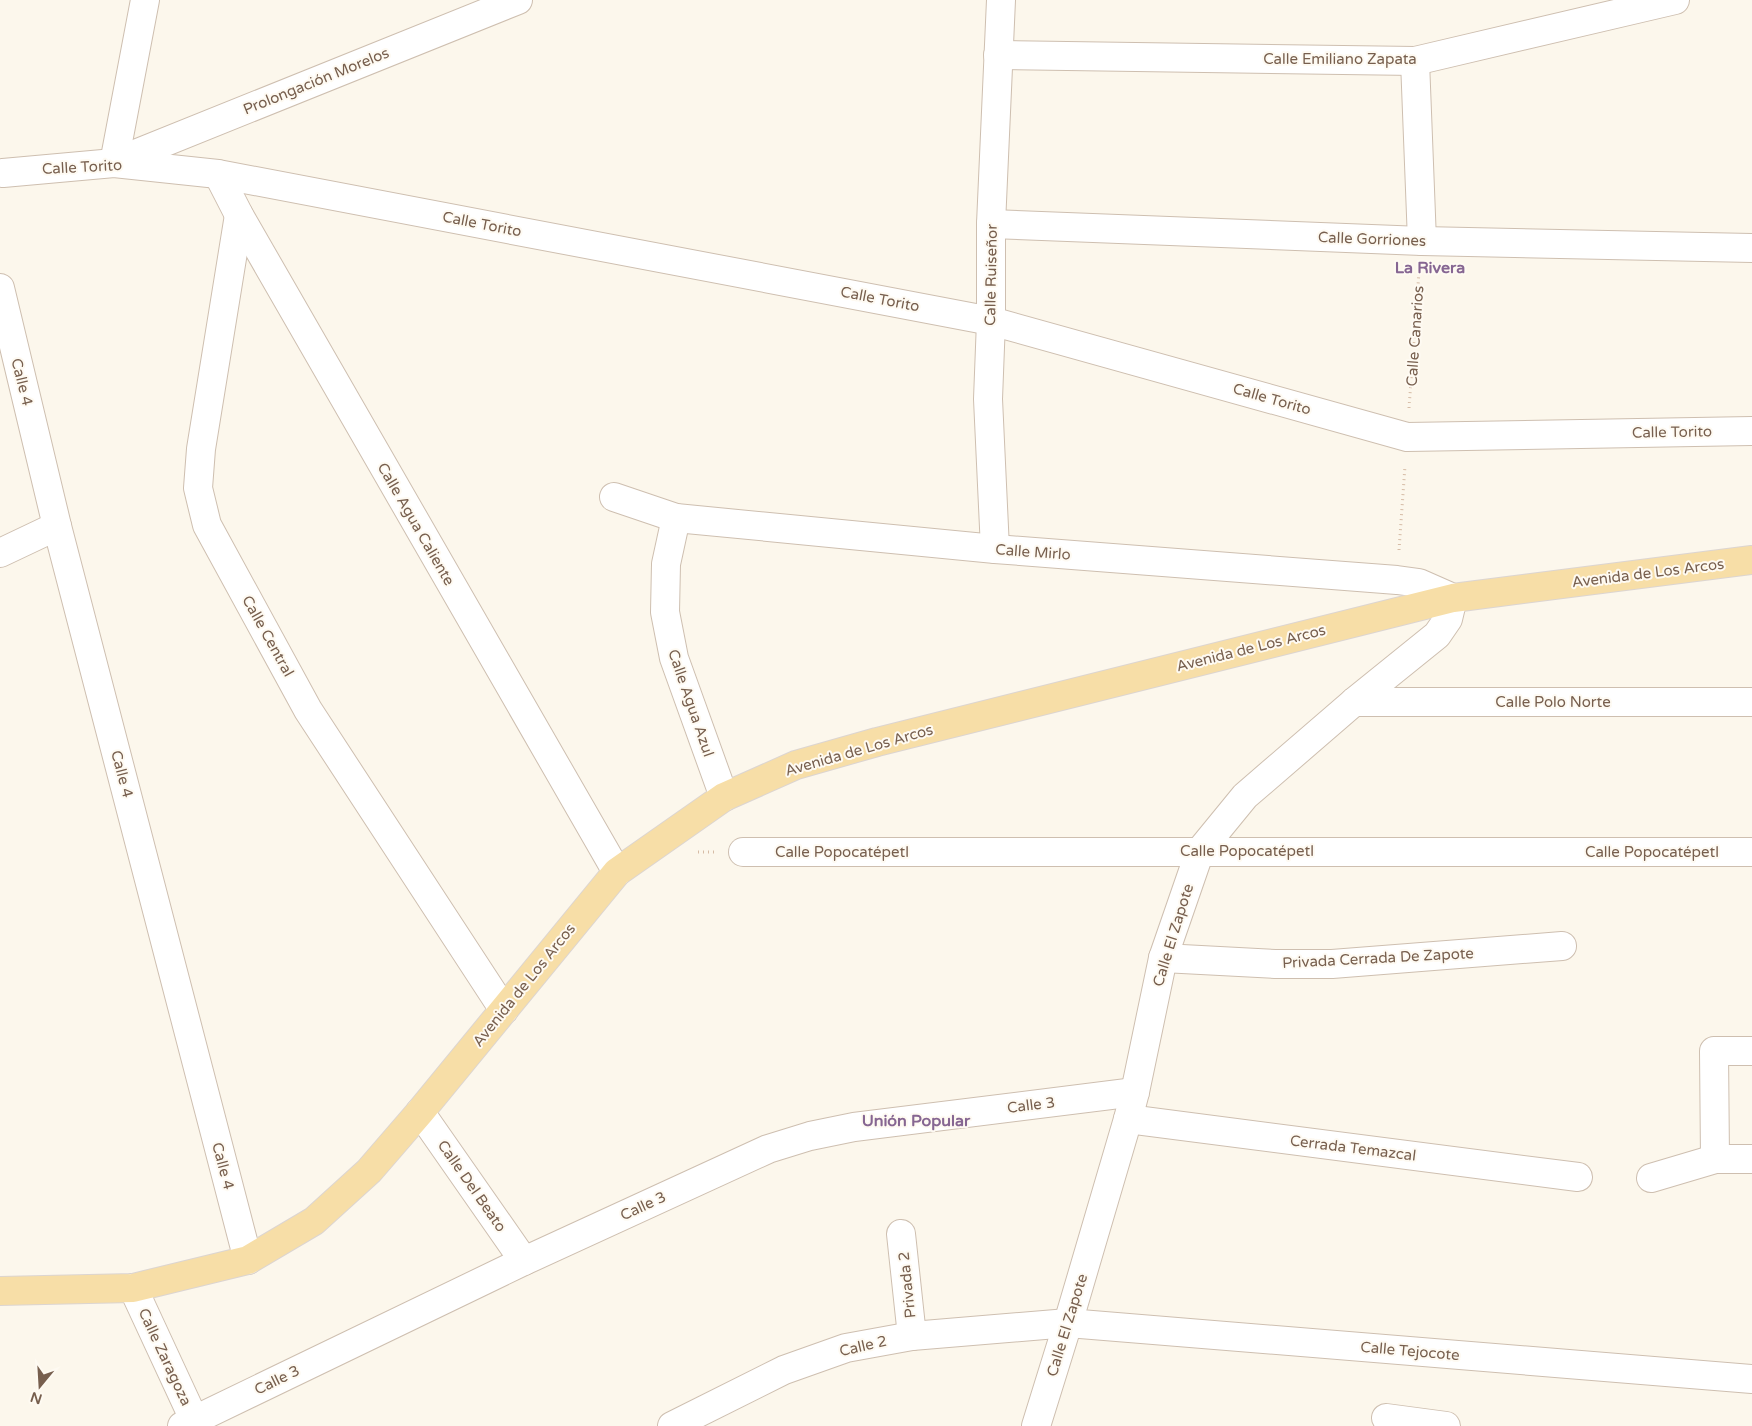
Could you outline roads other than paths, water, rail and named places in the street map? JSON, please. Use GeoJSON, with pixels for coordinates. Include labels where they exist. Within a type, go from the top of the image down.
{"type":"FeatureCollection","features":[{"type":"Feature","properties":{"kind":"main road","name":"Avenida de Los Arcos"},"geometry":{"type":"LineString","coordinates":[[0,1291],[132,1288],[248,1260],[314,1220],[369,1171],[420,1112],[617,872],[724,797],[796,765],[877,742],[1453,598],[1752,560]]}},
{"type":"Feature","properties":{"kind":"street"},"geometry":{"type":"LineString","coordinates":[[114,163],[144,0]]}},
{"type":"Feature","properties":{"kind":"street","name":"Prolongación Morelos"},"geometry":{"type":"LineString","coordinates":[[114,163],[518,0]]}},
{"type":"Feature","properties":{"kind":"street","name":"Calle Ruiseñor"},"geometry":{"type":"LineString","coordinates":[[995,549],[988,399],[991,320],[991,224],[1002,0]]}},
{"type":"Feature","properties":{"kind":"street","name":"Calle Emiliano Zapata"},"geometry":{"type":"LineString","coordinates":[[998,55],[1415,61],[1675,0]]}},
{"type":"Feature","properties":{"kind":"street"},"geometry":{"type":"LineString","coordinates":[[1415,61],[1422,241]]}},
{"type":"Feature","properties":{"kind":"street","name":"Calle Torito"},"geometry":{"type":"LineString","coordinates":[[1,176],[114,163],[218,174],[991,320],[1407,437],[1752,431]]}},
{"type":"Feature","properties":{"kind":"street","name":"Calle Agua Caliente"},"geometry":{"type":"LineString","coordinates":[[218,174],[239,215],[617,872]]}},
{"type":"Feature","properties":{"kind":"street","name":"Calle Central"},"geometry":{"type":"LineString","coordinates":[[239,215],[201,449],[198,488],[207,525],[308,710],[504,1010]]}},
{"type":"Feature","properties":{"kind":"street","name":"Calle Gorriones"},"geometry":{"type":"LineString","coordinates":[[991,224],[1422,241],[1752,248]]}},
{"type":"Feature","properties":{"kind":"street","name":"Calle 4"},"geometry":{"type":"LineString","coordinates":[[0,288],[57,526],[248,1260]]}},
{"type":"Feature","properties":{"kind":"street","name":"Calle Mirlo"},"geometry":{"type":"LineString","coordinates":[[614,497],[676,518],[995,549],[1397,580],[1418,583],[1453,598]]}},
{"type":"Feature","properties":{"kind":"street","name":"Calle Agua Azul"},"geometry":{"type":"LineString","coordinates":[[676,518],[666,564],[665,612],[674,658],[724,797]]}},
{"type":"Feature","properties":{"kind":"street"},"geometry":{"type":"LineString","coordinates":[[0,553],[57,526]]}},
{"type":"Feature","properties":{"kind":"street","name":"Calle El Zapote"},"geometry":{"type":"LineString","coordinates":[[1036,1426],[1128,1119],[1163,958],[1200,851],[1245,796],[1354,702],[1437,635],[1448,619],[1453,598]]}},
{"type":"Feature","properties":{"kind":"street","name":"Calle Polo Norte"},"geometry":{"type":"LineString","coordinates":[[1354,702],[1752,702]]}},
{"type":"Feature","properties":{"kind":"street","name":"Calle Popocatépetl"},"geometry":{"type":"LineString","coordinates":[[742,852],[1752,852]]}},
{"type":"Feature","properties":{"kind":"street","name":"Privada Cerrada De Zapote"},"geometry":{"type":"LineString","coordinates":[[1163,958],[1275,964],[1332,964],[1562,946]]}},
{"type":"Feature","properties":{"kind":"street"},"geometry":{"type":"LineString","coordinates":[[1715,1159],[1714,1051],[1752,1051]]}},
{"type":"Feature","properties":{"kind":"street","name":"Calle 3"},"geometry":{"type":"LineString","coordinates":[[191,1424],[524,1261],[768,1149],[810,1136],[854,1127],[1135,1092]]}},
{"type":"Feature","properties":{"kind":"street","name":"Calle Del Beato"},"geometry":{"type":"LineString","coordinates":[[420,1112],[524,1261]]}},
{"type":"Feature","properties":{"kind":"street","name":"Cerrada Temazcal"},"geometry":{"type":"LineString","coordinates":[[1128,1119],[1578,1177]]}},
{"type":"Feature","properties":{"kind":"street"},"geometry":{"type":"LineString","coordinates":[[1651,1178],[1715,1159],[1752,1159]]}},
{"type":"Feature","properties":{"kind":"street","name":"Privada 2"},"geometry":{"type":"LineString","coordinates":[[901,1234],[912,1336]]}},
{"type":"Feature","properties":{"kind":"street","name":"Calle Zaragoza"},"geometry":{"type":"LineString","coordinates":[[132,1288],[191,1424]]}},
{"type":"Feature","properties":{"kind":"street","name":"Calle 2"},"geometry":{"type":"LineString","coordinates":[[672,1426],[784,1370],[846,1348],[912,1336],[1068,1323]]}},
{"type":"Feature","properties":{"kind":"street","name":"Calle Tejocote"},"geometry":{"type":"LineString","coordinates":[[1068,1323],[1752,1379]]}},
{"type":"Feature","properties":{"kind":"street"},"geometry":{"type":"LineString","coordinates":[[1386,1418],[1446,1426]]}},
{"type":"Feature","properties":{"kind":"district","name":"La Rivera"},"geometry":{"type":"Point","coordinates":[1430,267]}},
{"type":"Feature","properties":{"kind":"district","name":"Unión Popular"},"geometry":{"type":"Point","coordinates":[916,1120]}}]}
